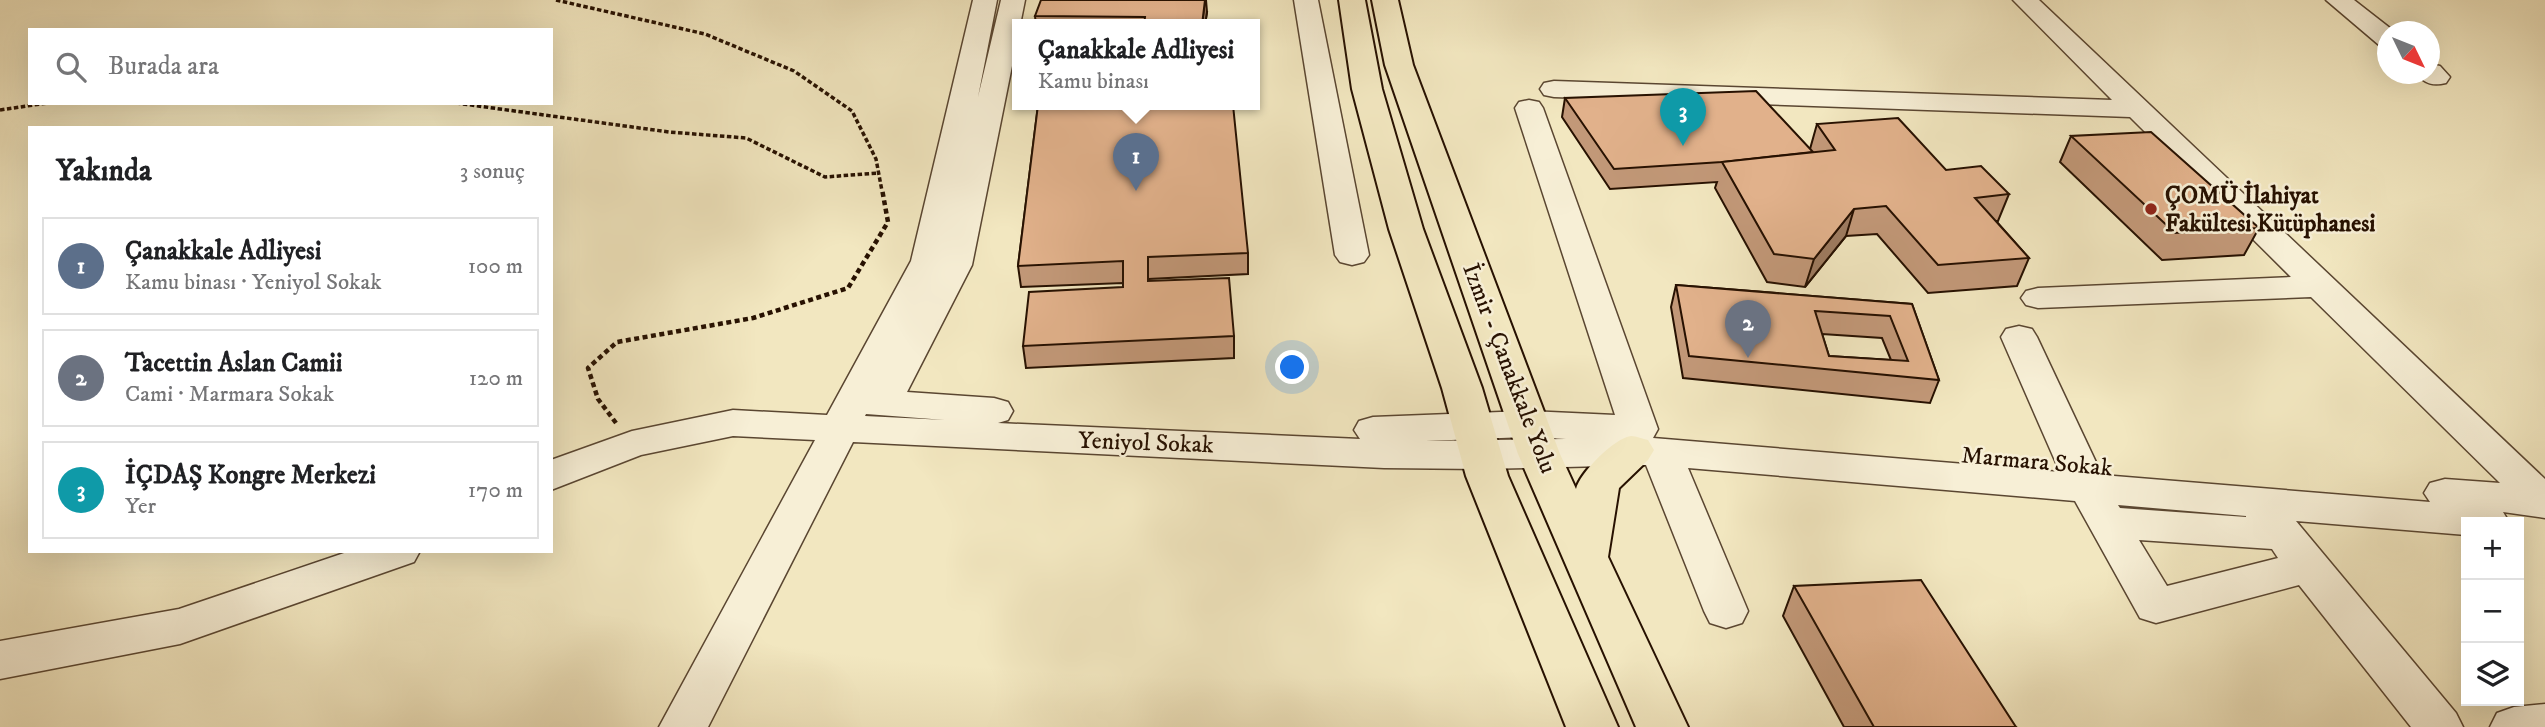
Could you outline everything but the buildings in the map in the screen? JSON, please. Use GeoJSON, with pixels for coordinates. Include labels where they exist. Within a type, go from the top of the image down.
{"type":"FeatureCollection","features":[{"type":"Feature","properties":{"kind":"highway","name":"İzmir - Çanakkale Yolu"},"geometry":{"type":"LineString","coordinates":[[1352,0],[1367,89],[1406,229],[1462,388],[1487,476],[1592,727]]}},
{"type":"Feature","properties":{"kind":"highway","name":"İzmir - Çanakkale Yolu"},"geometry":{"type":"LineString","coordinates":[[1385,0],[1399,65],[1534,439],[1662,727]]}},
{"type":"Feature","properties":{"kind":"highway"},"geometry":{"type":"LineString","coordinates":[[1585,558],[1599,483],[1644,444]]}},
{"type":"Feature","properties":{"kind":"street"},"geometry":{"type":"LineString","coordinates":[[683,727],[858,411],[928,261],[985,0]]}},
{"type":"Feature","properties":{"kind":"street"},"geometry":{"type":"LineString","coordinates":[[858,411],[955,265],[1013,0]]}},
{"type":"Feature","properties":{"kind":"street"},"geometry":{"type":"LineString","coordinates":[[1306,0],[1353,255]]}},
{"type":"Feature","properties":{"kind":"street"},"geometry":{"type":"LineString","coordinates":[[2025,0],[2321,286],[2540,504]]}},
{"type":"Feature","properties":{"kind":"street"},"geometry":{"type":"LineString","coordinates":[[2049,0],[2540,504]]}},
{"type":"Feature","properties":{"kind":"street"},"geometry":{"type":"LineString","coordinates":[[2338,0],[2377,30]]}},
{"type":"Feature","properties":{"kind":"street"},"geometry":{"type":"LineString","coordinates":[[1726,611],[1644,444],[1542,99],[2136,109]]}},
{"type":"Feature","properties":{"kind":"street"},"geometry":{"type":"LineString","coordinates":[[2038,298],[2321,286]]}},
{"type":"Feature","properties":{"kind":"street"},"geometry":{"type":"LineString","coordinates":[[2019,337],[2090,491],[2156,606],[2284,535]]}},
{"type":"Feature","properties":{"kind":"street","name":"Yeniyol Sokak"},"geometry":{"type":"LineString","coordinates":[[553,475],[632,444],[733,423],[858,411],[1310,438],[1384,454],[1477,441],[1534,439]]}},
{"type":"Feature","properties":{"kind":"street","name":"Marmara Sokak"},"geometry":{"type":"LineString","coordinates":[[1534,439],[1644,444],[2090,491],[2540,504]]}},
{"type":"Feature","properties":{"kind":"street"},"geometry":{"type":"LineString","coordinates":[[2090,491],[2284,535],[2461,524]]}},
{"type":"Feature","properties":{"kind":"street"},"geometry":{"type":"LineString","coordinates":[[2284,535],[2439,727]]}},
{"type":"Feature","properties":{"kind":"street"},"geometry":{"type":"LineString","coordinates":[[0,660],[180,626],[393,553]]}},
{"type":"Feature","properties":{"kind":"street"},"geometry":{"type":"LineString","coordinates":[[2514,727],[2545,724]]}},
{"type":"Feature","properties":{"kind":"path"},"geometry":{"type":"LineString","coordinates":[[556,0],[705,34],[794,71],[852,111],[876,159],[888,222],[848,288],[753,318],[617,342],[588,368],[598,399],[632,444]]}},
{"type":"Feature","properties":{"kind":"path"},"geometry":{"type":"LineString","coordinates":[[0,110],[34,105]]}},
{"type":"Feature","properties":{"kind":"path"},"geometry":{"type":"LineString","coordinates":[[471,105],[669,132],[746,138],[825,177],[879,173]]}},
{"type":"Feature","properties":{"kind":"place","name":"İÇDAŞ Kongre Merkezi"},"geometry":{"type":"Point","coordinates":[1683,146]}},
{"type":"Feature","properties":{"kind":"place","name":"Çanakkale Adliyesi"},"geometry":{"type":"Point","coordinates":[1136,191]}},
{"type":"Feature","properties":{"kind":"place","name":"ÇOMÜ İlahiyat Fakültesi Kütüphanesi"},"geometry":{"type":"Point","coordinates":[2151,209]}},
{"type":"Feature","properties":{"kind":"place","name":"Tacettin Aslan Camii"},"geometry":{"type":"Point","coordinates":[1748,358]}}]}
